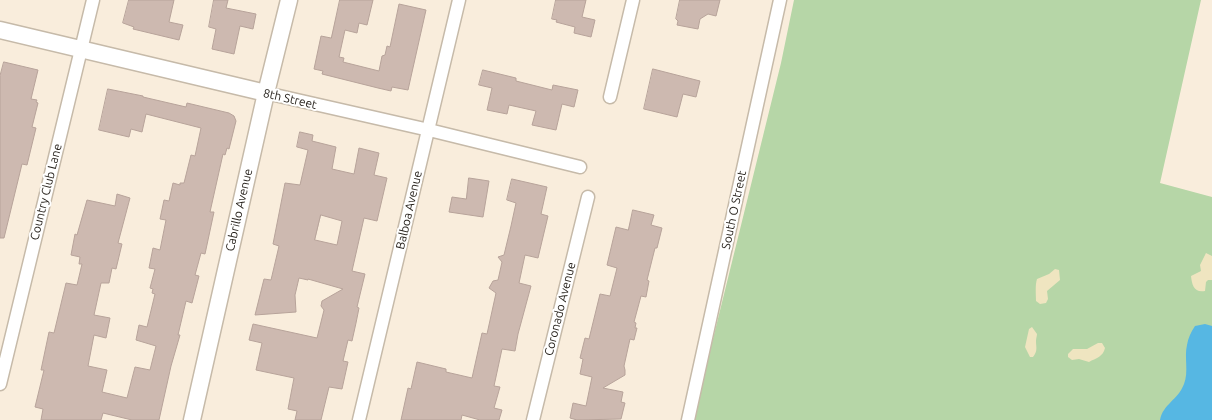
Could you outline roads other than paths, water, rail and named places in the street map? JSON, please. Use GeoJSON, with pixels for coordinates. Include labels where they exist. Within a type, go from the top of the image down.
{"type":"FeatureCollection","features":[{"type":"Feature","properties":{"kind":"street","name":"Country Club Lane"},"geometry":{"type":"LineString","coordinates":[[0,384],[93,0]]}},
{"type":"Feature","properties":{"kind":"street","name":"Cabrillo Avenue"},"geometry":{"type":"LineString","coordinates":[[192,420],[289,0]]}},
{"type":"Feature","properties":{"kind":"street","name":"Balboa Avenue"},"geometry":{"type":"LineString","coordinates":[[359,420],[459,0]]}},
{"type":"Feature","properties":{"kind":"street"},"geometry":{"type":"LineString","coordinates":[[610,97],[633,0]]}},
{"type":"Feature","properties":{"kind":"street","name":"South O Street"},"geometry":{"type":"LineString","coordinates":[[688,420],[780,0]]}},
{"type":"Feature","properties":{"kind":"street","name":"8th Street"},"geometry":{"type":"LineString","coordinates":[[0,30],[580,167]]}},
{"type":"Feature","properties":{"kind":"street","name":"Coronado Avenue"},"geometry":{"type":"LineString","coordinates":[[532,420],[588,197]]}},
{"type":"Feature","properties":{"kind":"water"},"geometry":{"type":"Polygon","coordinates":[[[1205,324],[1212,326],[1212,420],[1160,420],[1164,410],[1184,384],[1186,350],[1190,335],[1195,326],[1205,324]]]}}]}
